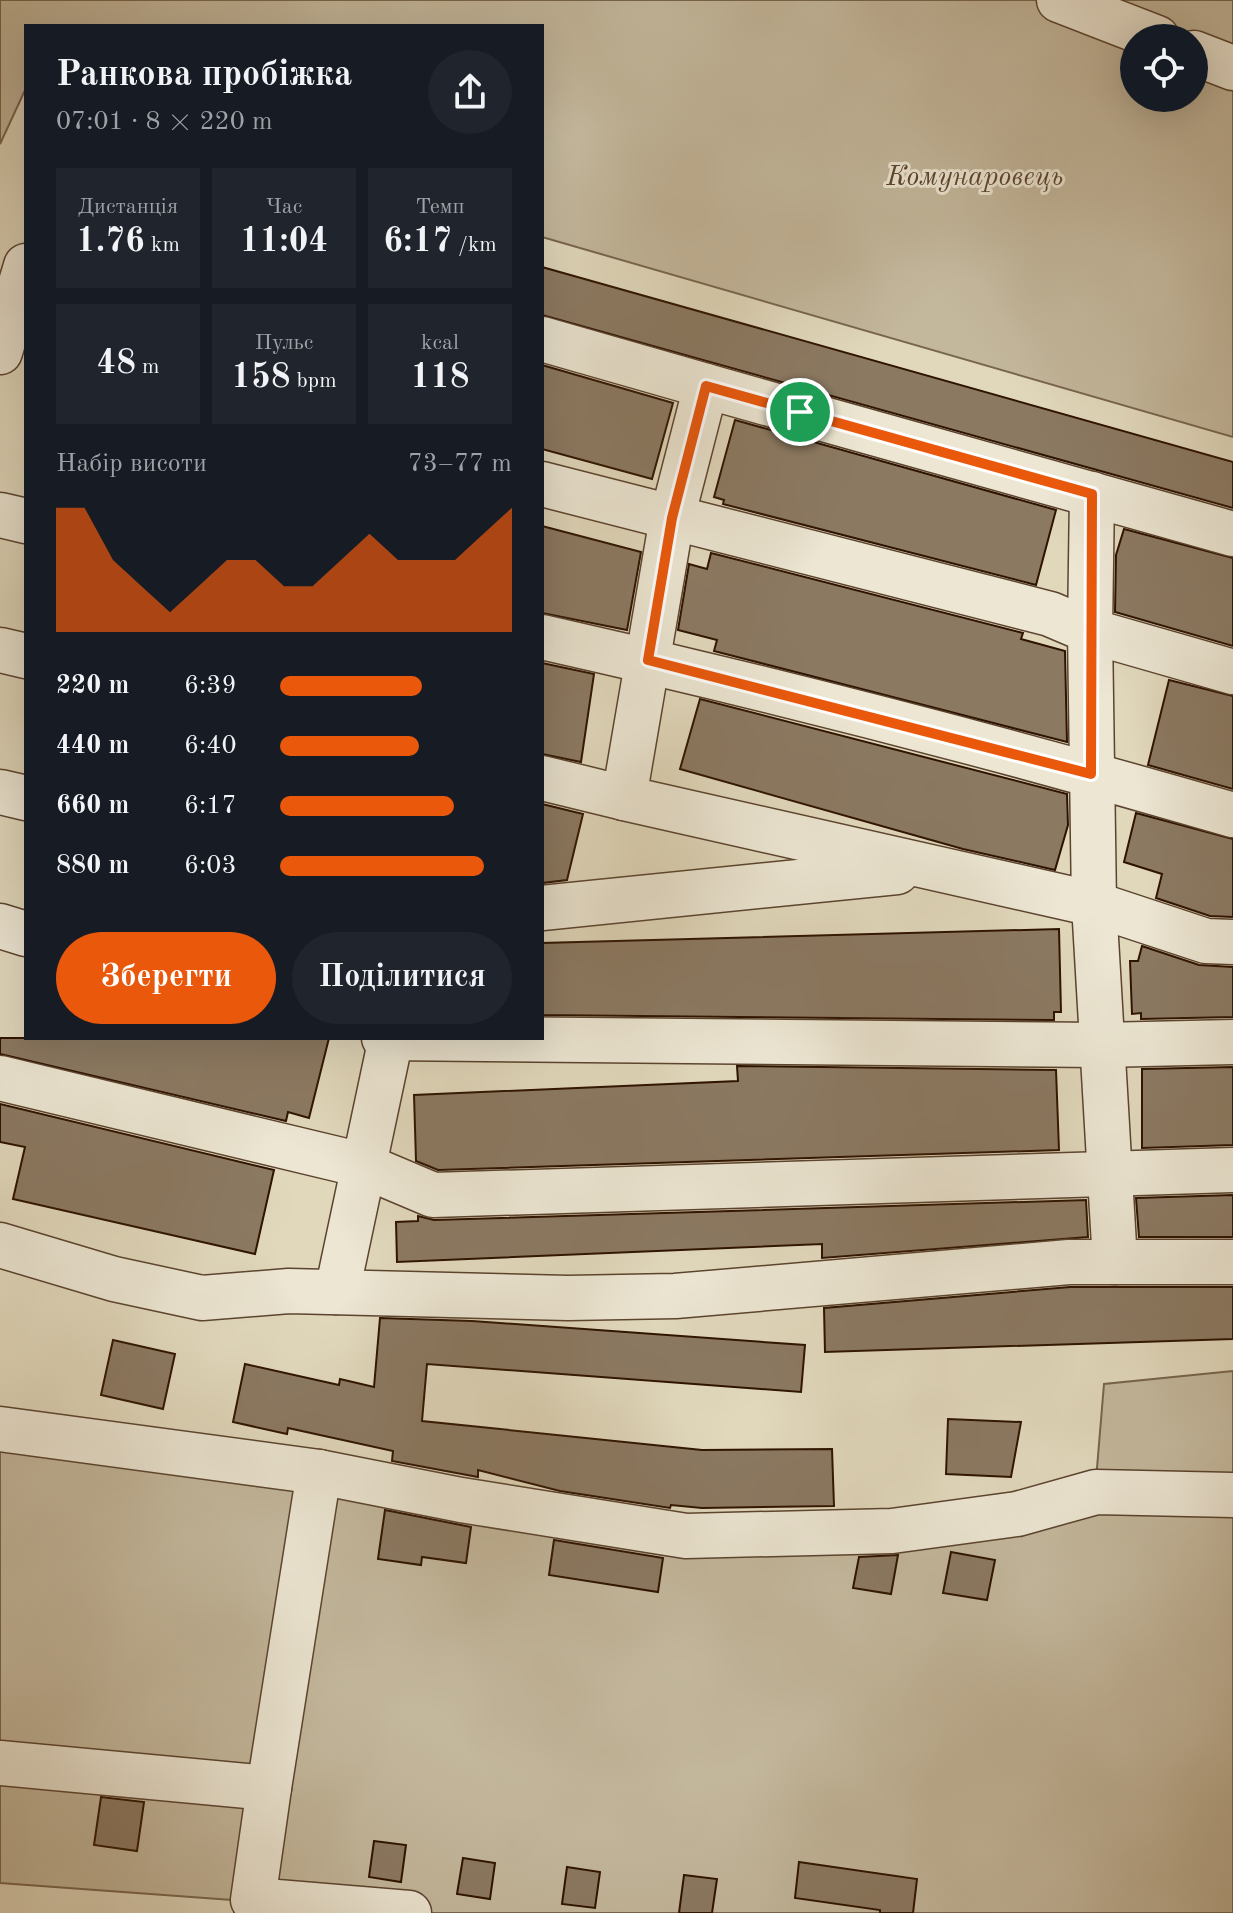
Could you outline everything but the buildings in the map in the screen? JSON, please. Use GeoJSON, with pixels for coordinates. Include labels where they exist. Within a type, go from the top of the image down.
{"type":"FeatureCollection","features":[{"type":"Feature","properties":{"kind":"street"},"geometry":{"type":"LineString","coordinates":[[1059,0],[1121,24]]}},
{"type":"Feature","properties":{"kind":"street"},"geometry":{"type":"LineString","coordinates":[[1208,58],[1233,68]]}},
{"type":"Feature","properties":{"kind":"street"},"geometry":{"type":"LineString","coordinates":[[9,350],[24,276]]}},
{"type":"Feature","properties":{"kind":"street"},"geometry":{"type":"LineString","coordinates":[[544,340],[1233,534]]}},
{"type":"Feature","properties":{"kind":"street"},"geometry":{"type":"LineString","coordinates":[[624,798],[672,518],[706,386]]}},
{"type":"Feature","properties":{"kind":"street"},"geometry":{"type":"LineString","coordinates":[[544,485],[1050,614],[1090,631],[1233,672]]}},
{"type":"Feature","properties":{"kind":"street"},"geometry":{"type":"LineString","coordinates":[[1092,494],[1090,631],[1094,904],[1115,1262]]}},
{"type":"Feature","properties":{"kind":"street"},"geometry":{"type":"LineString","coordinates":[[0,515],[24,521]]}},
{"type":"Feature","properties":{"kind":"street"},"geometry":{"type":"LineString","coordinates":[[544,637],[648,660],[1091,774],[1233,815]]}},
{"type":"Feature","properties":{"kind":"street"},"geometry":{"type":"LineString","coordinates":[[0,650],[24,656]]}},
{"type":"Feature","properties":{"kind":"street"},"geometry":{"type":"LineString","coordinates":[[544,778],[1094,904],[1206,941],[1233,942]]}},
{"type":"Feature","properties":{"kind":"street"},"geometry":{"type":"LineString","coordinates":[[0,792],[24,798]]}},
{"type":"Feature","properties":{"kind":"street"},"geometry":{"type":"LineString","coordinates":[[544,908],[935,868]]}},
{"type":"Feature","properties":{"kind":"street"},"geometry":{"type":"LineString","coordinates":[[0,926],[24,933]]}},
{"type":"Feature","properties":{"kind":"street"},"geometry":{"type":"LineString","coordinates":[[337,1292],[388,1040]]}},
{"type":"Feature","properties":{"kind":"street"},"geometry":{"type":"LineString","coordinates":[[507,1040],[1101,1045],[1233,1042]]}},
{"type":"Feature","properties":{"kind":"street"},"geometry":{"type":"LineString","coordinates":[[0,1078],[362,1165],[433,1195],[1233,1170]]}},
{"type":"Feature","properties":{"kind":"street"},"geometry":{"type":"LineString","coordinates":[[0,1245],[114,1279],[202,1298],[289,1291],[568,1298],[675,1296],[1069,1262],[1233,1262]]}},
{"type":"Feature","properties":{"kind":"street"},"geometry":{"type":"LineString","coordinates":[[0,1429],[319,1472],[461,1500],[686,1536],[892,1531],[1017,1514],[1096,1492],[1233,1495]]}},
{"type":"Feature","properties":{"kind":"street"},"geometry":{"type":"LineString","coordinates":[[319,1472],[253,1900],[409,1913]]}},
{"type":"Feature","properties":{"kind":"street"},"geometry":{"type":"LineString","coordinates":[[0,1763],[269,1788]]}},
{"type":"Feature","properties":{"kind":"green space","name":"Комунаровець"},"geometry":{"type":"Polygon","coordinates":[[[0,0],[1233,0],[1233,437],[544,238],[544,24],[24,24],[24,92],[0,144],[0,0]]]}},
{"type":"Feature","properties":{"kind":"green space"},"geometry":{"type":"Polygon","coordinates":[[[1233,1371],[1233,1913],[409,1913],[0,1883],[0,1426],[686,1536],[1095,1492],[1104,1384],[1233,1371]]]}},
{"type":"Feature","properties":{"kind":"route"},"geometry":{"type":"LineString","coordinates":[[706,386],[800,412],[1092,494],[1091,774],[648,660],[672,518],[706,386]]}}]}
